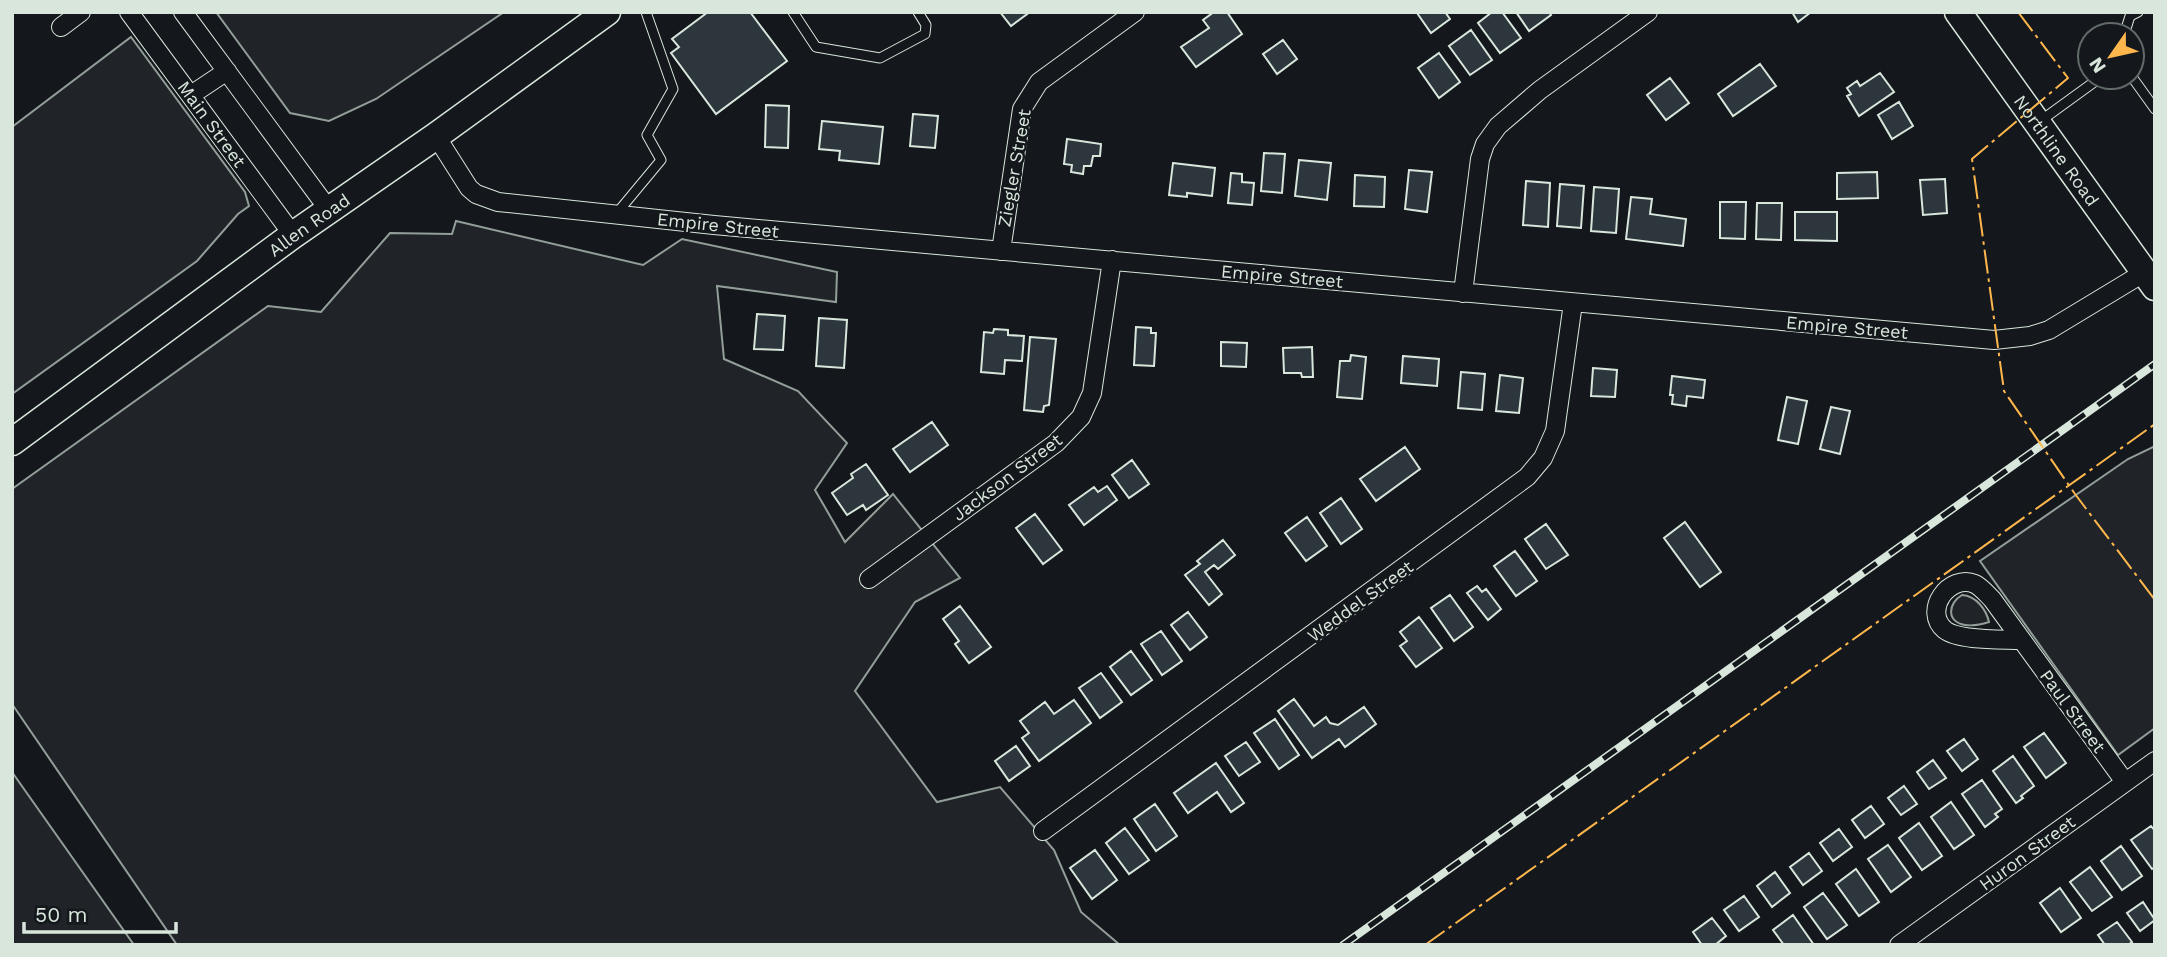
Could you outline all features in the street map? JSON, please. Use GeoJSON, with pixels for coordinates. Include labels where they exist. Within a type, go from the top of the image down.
{"type":"FeatureCollection","features":[{"type":"Feature","properties":{"kind":"main road","name":"Allen Road"},"geometry":{"type":"LineString","coordinates":[[12,442],[293,235],[607,12]]}},
{"type":"Feature","properties":{"kind":"main road","name":"Northline Road"},"geometry":{"type":"LineString","coordinates":[[1958,12],[2150,280]]}},
{"type":"Feature","properties":{"kind":"street"},"geometry":{"type":"LineString","coordinates":[[61,27],[81,12]]}},
{"type":"Feature","properties":{"kind":"street","name":"Main Street"},"geometry":{"type":"LineString","coordinates":[[130,12],[293,235]]}},
{"type":"Feature","properties":{"kind":"street"},"geometry":{"type":"LineString","coordinates":[[183,12],[329,210]]}},
{"type":"Feature","properties":{"kind":"street","name":"Ziegler Street"},"geometry":{"type":"LineString","coordinates":[[1001,251],[1022,109],[1029,94],[1039,82],[1135,12]]}},
{"type":"Feature","properties":{"kind":"street"},"geometry":{"type":"LineString","coordinates":[[1463,293],[1480,159],[1485,144],[1498,126],[1540,90],[1648,12]]}},
{"type":"Feature","properties":{"kind":"street"},"geometry":{"type":"LineString","coordinates":[[191,95],[227,71]]}},
{"type":"Feature","properties":{"kind":"street","name":"Empire Street"},"geometry":{"type":"LineString","coordinates":[[436,136],[469,188],[485,198],[616,214],[1001,251],[2008,340],[2049,330],[2150,280]]}},
{"type":"Feature","properties":{"kind":"street","name":"Jackson Street"},"geometry":{"type":"LineString","coordinates":[[869,579],[1056,443],[1081,417],[1092,393],[1112,260]]}},
{"type":"Feature","properties":{"kind":"street","name":"Weddel Street"},"geometry":{"type":"LineString","coordinates":[[1043,831],[1527,477],[1547,450],[1555,431],[1573,303]]}},
{"type":"Feature","properties":{"kind":"street","name":"Paul Street"},"geometry":{"type":"LineString","coordinates":[[2021,640],[1959,636],[1944,630],[1937,616],[1937,600],[1947,589],[1960,582],[1975,584],[1992,598],[2125,782]]}},
{"type":"Feature","properties":{"kind":"street","name":"Huron Street"},"geometry":{"type":"LineString","coordinates":[[1899,945],[2155,761]]}},
{"type":"Feature","properties":{"kind":"lane"},"geometry":{"type":"LineString","coordinates":[[616,214],[661,160],[646,135],[673,89],[646,12]]}},
{"type":"Feature","properties":{"kind":"lane"},"geometry":{"type":"LineString","coordinates":[[793,12],[816,47],[880,58],[925,34],[926,25],[918,12]]}},
{"type":"Feature","properties":{"kind":"lane"},"geometry":{"type":"LineString","coordinates":[[2037,123],[2082,91]]}},
{"type":"Feature","properties":{"kind":"lane"},"geometry":{"type":"LineString","coordinates":[[2142,91],[2155,110]]}},
{"type":"Feature","properties":{"kind":"shaded area"},"geometry":{"type":"Polygon","coordinates":[[[216,12],[504,12],[376,99],[329,121],[290,113],[216,12]]]}},
{"type":"Feature","properties":{"kind":"shaded area"},"geometry":{"type":"Polygon","coordinates":[[[131,37],[245,192],[249,206],[238,214],[197,261],[12,394],[12,127],[131,37]]]}},
{"type":"Feature","properties":{"kind":"shaded area"},"geometry":{"type":"Polygon","coordinates":[[[456,221],[643,265],[682,239],[837,272],[836,302],[717,286],[724,359],[798,391],[847,443],[815,490],[845,542],[893,494],[960,578],[915,602],[855,691],[937,802],[1000,787],[1054,850],[1081,912],[1120,945],[177,945],[12,704],[12,489],[268,306],[321,312],[390,233],[452,234],[456,221]]]}},
{"type":"Feature","properties":{"kind":"shaded area"},"geometry":{"type":"Polygon","coordinates":[[[2155,446],[2155,728],[2118,755],[1980,561],[2128,459],[2155,446]]]}},
{"type":"Feature","properties":{"kind":"shaded area"},"geometry":{"type":"Polygon","coordinates":[[[1962,595],[1980,604],[1989,622],[1968,625],[1955,620],[1952,607],[1962,595]]]}},
{"type":"Feature","properties":{"kind":"shaded area"},"geometry":{"type":"Polygon","coordinates":[[[12,772],[134,945],[12,945],[12,772]]]}},
{"type":"Feature","properties":{"kind":"building"},"geometry":{"type":"Polygon","coordinates":[[[708,12],[750,12],[787,61],[716,114],[671,53],[679,47],[672,39],[708,12]]]}},
{"type":"Feature","properties":{"kind":"building"},"geometry":{"type":"Polygon","coordinates":[[[1000,12],[1030,12],[1011,26],[1000,12]]]}},
{"type":"Feature","properties":{"kind":"building"},"geometry":{"type":"Polygon","coordinates":[[[1214,12],[1227,12],[1242,34],[1196,67],[1181,47],[1209,28],[1203,20],[1214,12]]]}},
{"type":"Feature","properties":{"kind":"building"},"geometry":{"type":"Polygon","coordinates":[[[1445,12],[1450,19],[1431,33],[1417,13],[1445,12]]]}},
{"type":"Feature","properties":{"kind":"building"},"geometry":{"type":"Polygon","coordinates":[[[1492,12],[1502,12],[1521,38],[1500,53],[1478,23],[1492,12]]]}},
{"type":"Feature","properties":{"kind":"building"},"geometry":{"type":"Polygon","coordinates":[[[1516,12],[1549,12],[1551,15],[1529,31],[1516,12]]]}},
{"type":"Feature","properties":{"kind":"building"},"geometry":{"type":"Polygon","coordinates":[[[1792,12],[1811,12],[1798,22],[1792,12]]]}},
{"type":"Feature","properties":{"kind":"building"},"geometry":{"type":"Polygon","coordinates":[[[1471,30],[1492,60],[1470,75],[1449,46],[1471,30]]]}},
{"type":"Feature","properties":{"kind":"building"},"geometry":{"type":"Polygon","coordinates":[[[1283,40],[1297,59],[1277,74],[1263,54],[1283,40]]]}},
{"type":"Feature","properties":{"kind":"building"},"geometry":{"type":"Polygon","coordinates":[[[1439,53],[1460,82],[1439,98],[1418,68],[1439,53]]]}},
{"type":"Feature","properties":{"kind":"building"},"geometry":{"type":"Polygon","coordinates":[[[1760,64],[1776,86],[1733,116],[1718,94],[1760,64]]]}},
{"type":"Feature","properties":{"kind":"building"},"geometry":{"type":"Polygon","coordinates":[[[1880,73],[1894,92],[1859,116],[1847,96],[1851,94],[1847,88],[1857,81],[1860,86],[1880,73]]]}},
{"type":"Feature","properties":{"kind":"building"},"geometry":{"type":"Polygon","coordinates":[[[1670,78],[1689,103],[1666,120],[1647,95],[1670,78]]]}},
{"type":"Feature","properties":{"kind":"building"},"geometry":{"type":"Polygon","coordinates":[[[1899,102],[1913,126],[1892,139],[1878,115],[1899,102]]]}},
{"type":"Feature","properties":{"kind":"building"},"geometry":{"type":"Polygon","coordinates":[[[766,105],[789,106],[788,148],[765,147],[766,105]]]}},
{"type":"Feature","properties":{"kind":"building"},"geometry":{"type":"Polygon","coordinates":[[[913,114],[938,116],[935,148],[910,146],[913,114]]]}},
{"type":"Feature","properties":{"kind":"building"},"geometry":{"type":"Polygon","coordinates":[[[822,121],[883,127],[879,164],[839,160],[840,151],[819,149],[822,121]]]}},
{"type":"Feature","properties":{"kind":"building"},"geometry":{"type":"Polygon","coordinates":[[[1067,139],[1101,144],[1100,156],[1093,156],[1091,166],[1084,166],[1083,174],[1071,172],[1072,165],[1064,164],[1067,139]]]}},
{"type":"Feature","properties":{"kind":"building"},"geometry":{"type":"Polygon","coordinates":[[[1264,153],[1285,154],[1282,193],[1261,191],[1264,153]]]}},
{"type":"Feature","properties":{"kind":"building"},"geometry":{"type":"Polygon","coordinates":[[[1299,160],[1331,163],[1327,200],[1295,196],[1299,160]]]}},
{"type":"Feature","properties":{"kind":"building"},"geometry":{"type":"Polygon","coordinates":[[[1173,163],[1215,168],[1212,196],[1187,193],[1187,197],[1169,195],[1173,163]]]}},
{"type":"Feature","properties":{"kind":"building"},"geometry":{"type":"Polygon","coordinates":[[[1409,170],[1432,172],[1427,212],[1405,209],[1409,170]]]}},
{"type":"Feature","properties":{"kind":"building"},"geometry":{"type":"Polygon","coordinates":[[[1877,172],[1878,198],[1837,199],[1837,173],[1877,172]]]}},
{"type":"Feature","properties":{"kind":"building"},"geometry":{"type":"Polygon","coordinates":[[[1231,173],[1242,174],[1242,182],[1254,183],[1252,205],[1228,203],[1231,173]]]}},
{"type":"Feature","properties":{"kind":"building"},"geometry":{"type":"Polygon","coordinates":[[[1355,175],[1385,177],[1384,207],[1354,206],[1355,175]]]}},
{"type":"Feature","properties":{"kind":"building"},"geometry":{"type":"Polygon","coordinates":[[[1945,179],[1947,213],[1923,215],[1920,180],[1945,179]]]}},
{"type":"Feature","properties":{"kind":"building"},"geometry":{"type":"Polygon","coordinates":[[[1526,181],[1550,183],[1548,227],[1523,225],[1526,181]]]}},
{"type":"Feature","properties":{"kind":"building"},"geometry":{"type":"Polygon","coordinates":[[[1560,184],[1584,186],[1581,228],[1557,226],[1560,184]]]}},
{"type":"Feature","properties":{"kind":"building"},"geometry":{"type":"Polygon","coordinates":[[[1594,187],[1619,189],[1616,233],[1591,231],[1594,187]]]}},
{"type":"Feature","properties":{"kind":"building"},"geometry":{"type":"Polygon","coordinates":[[[1631,197],[1652,199],[1650,214],[1686,219],[1683,246],[1626,239],[1631,197]]]}},
{"type":"Feature","properties":{"kind":"building"},"geometry":{"type":"Polygon","coordinates":[[[1720,202],[1746,202],[1745,239],[1720,238],[1720,202]]]}},
{"type":"Feature","properties":{"kind":"building"},"geometry":{"type":"Polygon","coordinates":[[[1757,203],[1782,203],[1781,240],[1756,239],[1757,203]]]}},
{"type":"Feature","properties":{"kind":"building"},"geometry":{"type":"Polygon","coordinates":[[[1795,212],[1837,212],[1837,241],[1795,240],[1795,212]]]}},
{"type":"Feature","properties":{"kind":"building"},"geometry":{"type":"Polygon","coordinates":[[[757,314],[785,316],[783,350],[754,349],[757,314]]]}},
{"type":"Feature","properties":{"kind":"building"},"geometry":{"type":"Polygon","coordinates":[[[819,318],[847,320],[844,368],[816,366],[819,318]]]}},
{"type":"Feature","properties":{"kind":"building"},"geometry":{"type":"Polygon","coordinates":[[[1136,327],[1151,328],[1151,333],[1156,333],[1154,366],[1134,365],[1136,327]]]}},
{"type":"Feature","properties":{"kind":"building"},"geometry":{"type":"Polygon","coordinates":[[[994,329],[1008,330],[1008,335],[1024,336],[1022,361],[1005,360],[1004,374],[981,372],[984,332],[993,333],[994,329]]]}},
{"type":"Feature","properties":{"kind":"building"},"geometry":{"type":"Polygon","coordinates":[[[1030,337],[1056,339],[1049,405],[1044,406],[1043,412],[1024,410],[1030,337]]]}},
{"type":"Feature","properties":{"kind":"building"},"geometry":{"type":"Polygon","coordinates":[[[1221,342],[1247,343],[1246,367],[1221,366],[1221,342]]]}},
{"type":"Feature","properties":{"kind":"building"},"geometry":{"type":"Polygon","coordinates":[[[1312,347],[1313,377],[1302,377],[1301,373],[1284,373],[1283,348],[1312,347]]]}},
{"type":"Feature","properties":{"kind":"building"},"geometry":{"type":"Polygon","coordinates":[[[1351,355],[1366,357],[1362,399],[1337,397],[1340,361],[1350,361],[1351,355]]]}},
{"type":"Feature","properties":{"kind":"building"},"geometry":{"type":"Polygon","coordinates":[[[1403,356],[1439,359],[1437,386],[1401,383],[1403,356]]]}},
{"type":"Feature","properties":{"kind":"building"},"geometry":{"type":"Polygon","coordinates":[[[1593,368],[1617,370],[1615,397],[1591,396],[1593,368]]]}},
{"type":"Feature","properties":{"kind":"building"},"geometry":{"type":"Polygon","coordinates":[[[1461,372],[1485,374],[1482,410],[1458,408],[1461,372]]]}},
{"type":"Feature","properties":{"kind":"building"},"geometry":{"type":"Polygon","coordinates":[[[1500,375],[1523,378],[1519,413],[1496,411],[1500,375]]]}},
{"type":"Feature","properties":{"kind":"building"},"geometry":{"type":"Polygon","coordinates":[[[1672,376],[1705,380],[1703,398],[1687,396],[1686,406],[1672,404],[1672,376]]]}},
{"type":"Feature","properties":{"kind":"building"},"geometry":{"type":"Polygon","coordinates":[[[1787,397],[1807,401],[1798,444],[1778,440],[1787,397]]]}},
{"type":"Feature","properties":{"kind":"building"},"geometry":{"type":"Polygon","coordinates":[[[1831,407],[1850,411],[1840,454],[1820,449],[1831,407]]]}},
{"type":"Feature","properties":{"kind":"building"},"geometry":{"type":"Polygon","coordinates":[[[932,422],[948,445],[910,472],[893,449],[932,422]]]}},
{"type":"Feature","properties":{"kind":"building"},"geometry":{"type":"Polygon","coordinates":[[[1405,447],[1420,469],[1376,501],[1360,479],[1405,447]]]}},
{"type":"Feature","properties":{"kind":"building"},"geometry":{"type":"Polygon","coordinates":[[[1132,460],[1149,484],[1129,498],[1112,475],[1132,460]]]}},
{"type":"Feature","properties":{"kind":"building"},"geometry":{"type":"Polygon","coordinates":[[[866,464],[888,495],[866,510],[863,505],[847,515],[832,493],[853,478],[851,474],[866,464]]]}},
{"type":"Feature","properties":{"kind":"building"},"geometry":{"type":"Polygon","coordinates":[[[1107,486],[1117,500],[1084,525],[1069,505],[1094,487],[1098,492],[1107,486]]]}},
{"type":"Feature","properties":{"kind":"building"},"geometry":{"type":"Polygon","coordinates":[[[1341,498],[1362,529],[1341,544],[1320,513],[1341,498]]]}},
{"type":"Feature","properties":{"kind":"building"},"geometry":{"type":"Polygon","coordinates":[[[1035,514],[1062,550],[1043,564],[1016,528],[1035,514]]]}},
{"type":"Feature","properties":{"kind":"building"},"geometry":{"type":"Polygon","coordinates":[[[1307,517],[1327,546],[1306,561],[1285,533],[1307,517]]]}},
{"type":"Feature","properties":{"kind":"building"},"geometry":{"type":"Polygon","coordinates":[[[1685,522],[1721,572],[1700,587],[1664,538],[1685,522]]]}},
{"type":"Feature","properties":{"kind":"building"},"geometry":{"type":"Polygon","coordinates":[[[1546,524],[1568,555],[1546,569],[1525,539],[1546,524]]]}},
{"type":"Feature","properties":{"kind":"building"},"geometry":{"type":"Polygon","coordinates":[[[1223,540],[1235,555],[1218,569],[1214,565],[1205,572],[1222,594],[1209,605],[1185,575],[1200,564],[1197,561],[1223,540]]]}},
{"type":"Feature","properties":{"kind":"building"},"geometry":{"type":"Polygon","coordinates":[[[1515,551],[1537,581],[1516,596],[1494,566],[1515,551]]]}},
{"type":"Feature","properties":{"kind":"building"},"geometry":{"type":"Polygon","coordinates":[[[1477,586],[1482,592],[1486,589],[1501,609],[1488,620],[1467,593],[1477,586]]]}},
{"type":"Feature","properties":{"kind":"building"},"geometry":{"type":"Polygon","coordinates":[[[1450,595],[1473,627],[1454,641],[1431,608],[1450,595]]]}},
{"type":"Feature","properties":{"kind":"building"},"geometry":{"type":"Polygon","coordinates":[[[960,606],[991,647],[969,663],[955,644],[959,641],[943,619],[960,606]]]}},
{"type":"Feature","properties":{"kind":"building"},"geometry":{"type":"Polygon","coordinates":[[[1188,612],[1207,637],[1190,650],[1171,625],[1188,612]]]}},
{"type":"Feature","properties":{"kind":"building"},"geometry":{"type":"Polygon","coordinates":[[[1419,617],[1442,648],[1416,667],[1400,646],[1407,641],[1400,632],[1419,617]]]}},
{"type":"Feature","properties":{"kind":"building"},"geometry":{"type":"Polygon","coordinates":[[[1161,631],[1182,661],[1162,675],[1141,644],[1161,631]]]}},
{"type":"Feature","properties":{"kind":"building"},"geometry":{"type":"Polygon","coordinates":[[[1131,651],[1152,680],[1131,695],[1110,667],[1131,651]]]}},
{"type":"Feature","properties":{"kind":"building"},"geometry":{"type":"Polygon","coordinates":[[[1101,673],[1122,702],[1100,718],[1079,688],[1101,673]]]}},
{"type":"Feature","properties":{"kind":"building"},"geometry":{"type":"Polygon","coordinates":[[[1294,699],[1314,726],[1326,717],[1330,723],[1338,725],[1364,707],[1376,724],[1345,747],[1339,739],[1312,758],[1278,711],[1294,699]]]}},
{"type":"Feature","properties":{"kind":"building"},"geometry":{"type":"Polygon","coordinates":[[[1074,700],[1091,723],[1039,761],[1022,738],[1029,733],[1020,721],[1045,702],[1054,714],[1074,700]]]}},
{"type":"Feature","properties":{"kind":"building"},"geometry":{"type":"Polygon","coordinates":[[[1275,719],[1299,755],[1279,769],[1254,733],[1275,719]]]}},
{"type":"Feature","properties":{"kind":"building"},"geometry":{"type":"Polygon","coordinates":[[[2044,733],[2066,763],[2046,778],[2024,747],[2044,733]]]}},
{"type":"Feature","properties":{"kind":"building"},"geometry":{"type":"Polygon","coordinates":[[[1964,739],[1978,759],[1962,771],[1947,751],[1964,739]]]}},
{"type":"Feature","properties":{"kind":"building"},"geometry":{"type":"Polygon","coordinates":[[[1246,742],[1260,762],[1239,776],[1225,756],[1246,742]]]}},
{"type":"Feature","properties":{"kind":"building"},"geometry":{"type":"Polygon","coordinates":[[[1016,746],[1030,766],[1009,781],[995,761],[1016,746]]]}},
{"type":"Feature","properties":{"kind":"building"},"geometry":{"type":"Polygon","coordinates":[[[2013,756],[2034,786],[2016,803],[1993,771],[2013,756]]]}},
{"type":"Feature","properties":{"kind":"building"},"geometry":{"type":"Polygon","coordinates":[[[1933,760],[1946,778],[1929,789],[1917,772],[1933,760]]]}},
{"type":"Feature","properties":{"kind":"building"},"geometry":{"type":"Polygon","coordinates":[[[1216,763],[1244,803],[1231,812],[1217,792],[1188,813],[1174,793],[1216,763]]]}},
{"type":"Feature","properties":{"kind":"building"},"geometry":{"type":"Polygon","coordinates":[[[1982,780],[2002,809],[1995,814],[1998,817],[1985,827],[1962,794],[1982,780]]]}},
{"type":"Feature","properties":{"kind":"building"},"geometry":{"type":"Polygon","coordinates":[[[1904,786],[1917,804],[1901,815],[1888,798],[1904,786]]]}},
{"type":"Feature","properties":{"kind":"building"},"geometry":{"type":"Polygon","coordinates":[[[1951,802],[1974,835],[1954,849],[1931,817],[1951,802]]]}},
{"type":"Feature","properties":{"kind":"building"},"geometry":{"type":"Polygon","coordinates":[[[1155,804],[1177,836],[1156,851],[1134,819],[1155,804]]]}},
{"type":"Feature","properties":{"kind":"building"},"geometry":{"type":"Polygon","coordinates":[[[1871,806],[1884,824],[1865,838],[1852,820],[1871,806]]]}},
{"type":"Feature","properties":{"kind":"building"},"geometry":{"type":"Polygon","coordinates":[[[1919,823],[1942,856],[1922,870],[1899,838],[1919,823]]]}},
{"type":"Feature","properties":{"kind":"building"},"geometry":{"type":"Polygon","coordinates":[[[2151,826],[2155,831],[2155,867],[2152,869],[2131,840],[2151,826]]]}},
{"type":"Feature","properties":{"kind":"building"},"geometry":{"type":"Polygon","coordinates":[[[1125,828],[1149,860],[1129,874],[1106,843],[1125,828]]]}},
{"type":"Feature","properties":{"kind":"building"},"geometry":{"type":"Polygon","coordinates":[[[1839,829],[1852,847],[1833,861],[1820,843],[1839,829]]]}},
{"type":"Feature","properties":{"kind":"building"},"geometry":{"type":"Polygon","coordinates":[[[1888,845],[1911,877],[1891,892],[1868,859],[1888,845]]]}},
{"type":"Feature","properties":{"kind":"building"},"geometry":{"type":"Polygon","coordinates":[[[2121,846],[2142,876],[2122,890],[2101,861],[2121,846]]]}},
{"type":"Feature","properties":{"kind":"building"},"geometry":{"type":"Polygon","coordinates":[[[1095,850],[1117,880],[1092,899],[1070,868],[1095,850]]]}},
{"type":"Feature","properties":{"kind":"building"},"geometry":{"type":"Polygon","coordinates":[[[1809,853],[1822,871],[1803,885],[1790,867],[1809,853]]]}},
{"type":"Feature","properties":{"kind":"building"},"geometry":{"type":"Polygon","coordinates":[[[2090,867],[2112,897],[2092,911],[2070,882],[2090,867]]]}},
{"type":"Feature","properties":{"kind":"building"},"geometry":{"type":"Polygon","coordinates":[[[1856,869],[1879,902],[1859,916],[1836,884],[1856,869]]]}},
{"type":"Feature","properties":{"kind":"building"},"geometry":{"type":"Polygon","coordinates":[[[1775,872],[1790,893],[1772,907],[1757,886],[1775,872]]]}},
{"type":"Feature","properties":{"kind":"building"},"geometry":{"type":"Polygon","coordinates":[[[2060,888],[2081,918],[2061,932],[2040,903],[2060,888]]]}},
{"type":"Feature","properties":{"kind":"building"},"geometry":{"type":"Polygon","coordinates":[[[1823,893],[1847,925],[1827,939],[1804,907],[1823,893]]]}},
{"type":"Feature","properties":{"kind":"building"},"geometry":{"type":"Polygon","coordinates":[[[1744,896],[1759,917],[1739,931],[1724,910],[1744,896]]]}},
{"type":"Feature","properties":{"kind":"building"},"geometry":{"type":"Polygon","coordinates":[[[2143,902],[2155,920],[2140,931],[2127,913],[2143,902]]]}},
{"type":"Feature","properties":{"kind":"building"},"geometry":{"type":"Polygon","coordinates":[[[1793,915],[1814,945],[1784,945],[1773,930],[1793,915]]]}},
{"type":"Feature","properties":{"kind":"building"},"geometry":{"type":"Polygon","coordinates":[[[1712,918],[1726,936],[1715,945],[1702,945],[1693,932],[1712,918]]]}},
{"type":"Feature","properties":{"kind":"building"},"geometry":{"type":"Polygon","coordinates":[[[2117,922],[2132,942],[2128,945],[2105,945],[2098,935],[2117,922]]]}},
{"type":"Feature","properties":{"kind":"railway"},"geometry":{"type":"LineString","coordinates":[[1343,945],[2155,364]]}},
{"type":"Feature","properties":{"kind":"power"},"geometry":{"type":"LineString","coordinates":[[2018,12],[2068,78],[1972,159],[2004,391],[2075,494],[2155,600]]}},
{"type":"Feature","properties":{"kind":"power"},"geometry":{"type":"LineString","coordinates":[[1425,945],[2155,424]]}}]}
